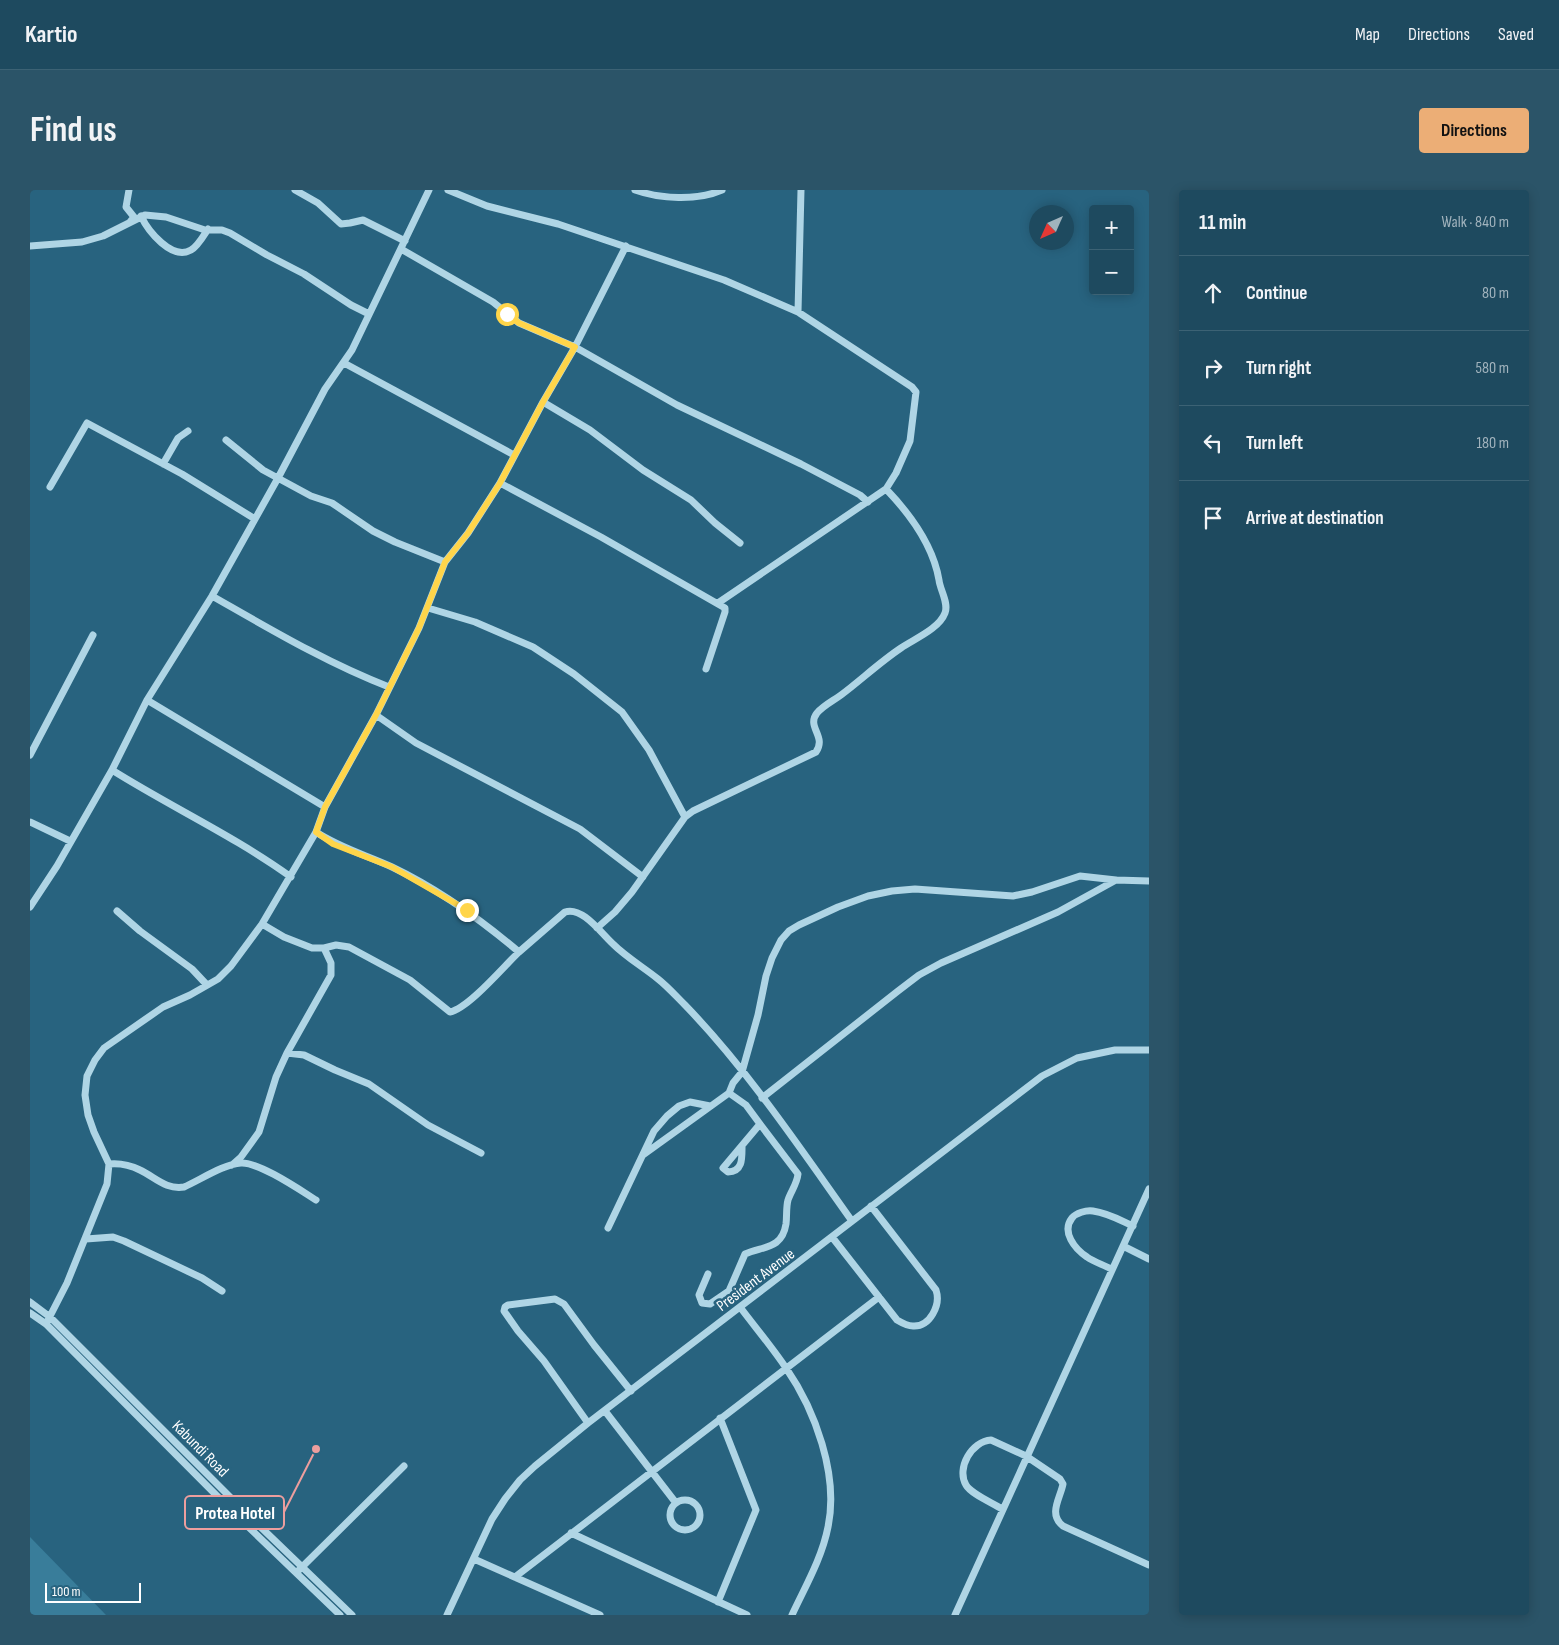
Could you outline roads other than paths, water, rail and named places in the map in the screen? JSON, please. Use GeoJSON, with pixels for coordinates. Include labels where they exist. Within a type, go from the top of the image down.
{"type":"FeatureCollection","features":[{"type":"Feature","properties":{"kind":"street"},"geometry":{"type":"LineString","coordinates":[[129,190],[126,206],[134,217],[130,222]]}},
{"type":"Feature","properties":{"kind":"street"},"geometry":{"type":"LineString","coordinates":[[295,190],[318,203],[338,222],[347,224],[363,220],[404,241]]}},
{"type":"Feature","properties":{"kind":"street"},"geometry":{"type":"LineString","coordinates":[[30,907],[57,866],[112,770],[147,700],[212,596],[256,519],[324,389],[344,363],[428,190]]}},
{"type":"Feature","properties":{"kind":"street"},"geometry":{"type":"LineString","coordinates":[[448,190],[487,206],[532,217],[626,246],[724,280],[798,312],[912,387],[916,392],[910,441],[896,473],[886,489],[718,604]]}},
{"type":"Feature","properties":{"kind":"street"},"geometry":{"type":"LineString","coordinates":[[635,190],[659,196],[675,197],[711,194],[722,190]]}},
{"type":"Feature","properties":{"kind":"street"},"geometry":{"type":"LineString","coordinates":[[798,312],[801,190]]}},
{"type":"Feature","properties":{"kind":"street"},"geometry":{"type":"LineString","coordinates":[[30,246],[70,244],[92,240],[141,216],[150,214],[166,217],[230,233],[304,274],[351,305],[369,314]]}},
{"type":"Feature","properties":{"kind":"street"},"geometry":{"type":"LineString","coordinates":[[141,216],[161,244],[183,252],[194,249],[208,229]]}},
{"type":"Feature","properties":{"kind":"street"},"geometry":{"type":"LineString","coordinates":[[46,1324],[67,1283],[107,1184],[109,1164],[94,1132],[85,1095],[87,1076],[95,1060],[104,1048],[135,1025],[163,1007],[218,979],[231,966],[262,924],[316,832],[325,807],[376,715],[428,608],[445,562],[468,533],[500,483],[575,347],[626,246]]}},
{"type":"Feature","properties":{"kind":"street"},"geometry":{"type":"LineString","coordinates":[[401,249],[493,302],[519,323],[575,347],[677,405],[801,464],[860,495],[868,502]]}},
{"type":"Feature","properties":{"kind":"street"},"geometry":{"type":"LineString","coordinates":[[344,363],[514,455]]}},
{"type":"Feature","properties":{"kind":"street"},"geometry":{"type":"LineString","coordinates":[[543,402],[590,430],[643,470],[691,500],[714,523],[740,543]]}},
{"type":"Feature","properties":{"kind":"street"},"geometry":{"type":"LineString","coordinates":[[50,488],[87,423],[163,464],[256,519]]}},
{"type":"Feature","properties":{"kind":"street"},"geometry":{"type":"LineString","coordinates":[[163,464],[175,443],[188,431]]}},
{"type":"Feature","properties":{"kind":"street"},"geometry":{"type":"LineString","coordinates":[[226,440],[253,463],[311,496],[332,503],[373,531],[445,562]]}},
{"type":"Feature","properties":{"kind":"street"},"geometry":{"type":"LineString","coordinates":[[500,483],[725,608],[706,669]]}},
{"type":"Feature","properties":{"kind":"street"},"geometry":{"type":"LineString","coordinates":[[597,928],[615,912],[643,877],[685,817],[693,811],[816,752],[821,742],[813,720],[823,706],[840,696],[900,648],[933,628],[944,616],[946,604],[940,589],[936,565],[928,544],[886,489]]}},
{"type":"Feature","properties":{"kind":"street"},"geometry":{"type":"LineString","coordinates":[[212,596],[327,660],[389,688]]}},
{"type":"Feature","properties":{"kind":"street"},"geometry":{"type":"LineString","coordinates":[[428,608],[475,622],[533,647],[574,674],[622,712],[649,750],[685,817]]}},
{"type":"Feature","properties":{"kind":"street"},"geometry":{"type":"LineString","coordinates":[[30,756],[93,634]]}},
{"type":"Feature","properties":{"kind":"street"},"geometry":{"type":"LineString","coordinates":[[147,700],[325,807]]}},
{"type":"Feature","properties":{"kind":"street"},"geometry":{"type":"LineString","coordinates":[[376,715],[416,743],[580,829],[643,877]]}},
{"type":"Feature","properties":{"kind":"street"},"geometry":{"type":"LineString","coordinates":[[112,770],[237,841],[291,876]]}},
{"type":"Feature","properties":{"kind":"street"},"geometry":{"type":"LineString","coordinates":[[30,822],[70,841]]}},
{"type":"Feature","properties":{"kind":"street"},"geometry":{"type":"LineString","coordinates":[[316,832],[333,844],[392,867],[467,910],[519,952]]}},
{"type":"Feature","properties":{"kind":"street"},"geometry":{"type":"LineString","coordinates":[[642,1155],[729,1092],[733,1083],[742,1072],[772,958],[781,940],[789,931],[799,925],[838,906],[860,898],[892,891],[916,889],[1012,896],[1032,892],[1080,876],[1149,881]]}},
{"type":"Feature","properties":{"kind":"street"},"geometry":{"type":"LineString","coordinates":[[762,1098],[919,975],[976,946],[1058,912],[1116,880]]}},
{"type":"Feature","properties":{"kind":"street"},"geometry":{"type":"LineString","coordinates":[[262,924],[297,943],[312,948],[336,945],[349,947],[410,980],[450,1012],[472,998],[519,952],[565,912],[571,910],[578,912],[686,1005],[722,1046],[852,1220]]}},
{"type":"Feature","properties":{"kind":"street"},"geometry":{"type":"LineString","coordinates":[[117,911],[140,931],[192,969],[208,985]]}},
{"type":"Feature","properties":{"kind":"street"},"geometry":{"type":"LineString","coordinates":[[232,1165],[259,1132],[276,1077],[287,1053],[331,975],[331,964],[324,948]]}},
{"type":"Feature","properties":{"kind":"street","name":"President Avenue"},"geometry":{"type":"LineString","coordinates":[[448,1615],[492,1519],[505,1499],[520,1480],[535,1466],[588,1423],[1042,1076],[1078,1058],[1115,1050],[1149,1050]]}},
{"type":"Feature","properties":{"kind":"street"},"geometry":{"type":"LineString","coordinates":[[287,1053],[304,1055],[369,1084],[428,1125],[481,1153]]}},
{"type":"Feature","properties":{"kind":"street"},"geometry":{"type":"LineString","coordinates":[[708,1274],[699,1295],[702,1303],[710,1304],[729,1291],[745,1254],[756,1249],[769,1247],[779,1241],[786,1225],[787,1202],[798,1174],[746,1105],[729,1092]]}},
{"type":"Feature","properties":{"kind":"street"},"geometry":{"type":"LineString","coordinates":[[608,1228],[654,1131],[679,1106],[690,1102],[710,1106]]}},
{"type":"Feature","properties":{"kind":"street"},"geometry":{"type":"LineString","coordinates":[[742,1146],[760,1124]]}},
{"type":"Feature","properties":{"kind":"street"},"geometry":{"type":"LineString","coordinates":[[109,1164],[122,1163],[140,1170],[168,1186],[176,1188],[184,1188],[232,1165],[242,1163],[254,1165],[316,1200]]}},
{"type":"Feature","properties":{"kind":"street"},"geometry":{"type":"LineString","coordinates":[[955,1615],[1149,1189]]}},
{"type":"Feature","properties":{"kind":"street"},"geometry":{"type":"LineString","coordinates":[[832,1237],[898,1320],[912,1326],[919,1325],[934,1314],[938,1300],[934,1285],[871,1206]]}},
{"type":"Feature","properties":{"kind":"street"},"geometry":{"type":"LineString","coordinates":[[1112,1269],[1087,1257],[1075,1246],[1068,1234],[1068,1225],[1073,1217],[1081,1212],[1091,1211],[1107,1214],[1133,1226]]}},
{"type":"Feature","properties":{"kind":"street"},"geometry":{"type":"LineString","coordinates":[[86,1238],[113,1237],[124,1241],[202,1278],[222,1291]]}},
{"type":"Feature","properties":{"kind":"street"},"geometry":{"type":"LineString","coordinates":[[1123,1246],[1149,1259]]}},
{"type":"Feature","properties":{"kind":"street"},"geometry":{"type":"LineString","coordinates":[[515,1577],[879,1297]]}},
{"type":"Feature","properties":{"kind":"street"},"geometry":{"type":"LineString","coordinates":[[588,1423],[544,1361],[518,1331],[504,1311],[504,1307],[554,1298],[564,1304],[631,1391]]}},
{"type":"Feature","properties":{"kind":"street","name":"Kabundi Road"},"geometry":{"type":"LineString","coordinates":[[30,1302],[50,1317],[301,1567],[352,1615]]}},
{"type":"Feature","properties":{"kind":"street"},"geometry":{"type":"LineString","coordinates":[[740,1307],[787,1369],[813,1419],[823,1445],[830,1480],[831,1504],[828,1528],[819,1556],[792,1615]]}},
{"type":"Feature","properties":{"kind":"street","name":"Kabundi Road"},"geometry":{"type":"LineString","coordinates":[[30,1313],[46,1324],[295,1573],[340,1615]]}},
{"type":"Feature","properties":{"kind":"street"},"geometry":{"type":"LineString","coordinates":[[605,1410],[676,1503]]}},
{"type":"Feature","properties":{"kind":"street"},"geometry":{"type":"LineString","coordinates":[[718,1602],[756,1510],[720,1418]]}},
{"type":"Feature","properties":{"kind":"street"},"geometry":{"type":"LineString","coordinates":[[1002,1509],[966,1486],[963,1472],[965,1464],[975,1446],[986,1440],[1026,1456],[1055,1475],[1063,1484],[1055,1509],[1059,1523],[1149,1565]]}},
{"type":"Feature","properties":{"kind":"street"},"geometry":{"type":"LineString","coordinates":[[295,1573],[404,1466]]}},
{"type":"Feature","properties":{"kind":"street"},"geometry":{"type":"LineString","coordinates":[[687,1500],[697,1505],[700,1517],[694,1527],[683,1530],[673,1524],[670,1513],[676,1503],[687,1500]]}},
{"type":"Feature","properties":{"kind":"street"},"geometry":{"type":"LineString","coordinates":[[571,1533],[747,1615]]}},
{"type":"Feature","properties":{"kind":"street"},"geometry":{"type":"LineString","coordinates":[[474,1559],[600,1615]]}},
{"type":"Feature","properties":{"kind":"place","name":"Protea Hotel"},"geometry":{"type":"Point","coordinates":[316,1449]}}]}
